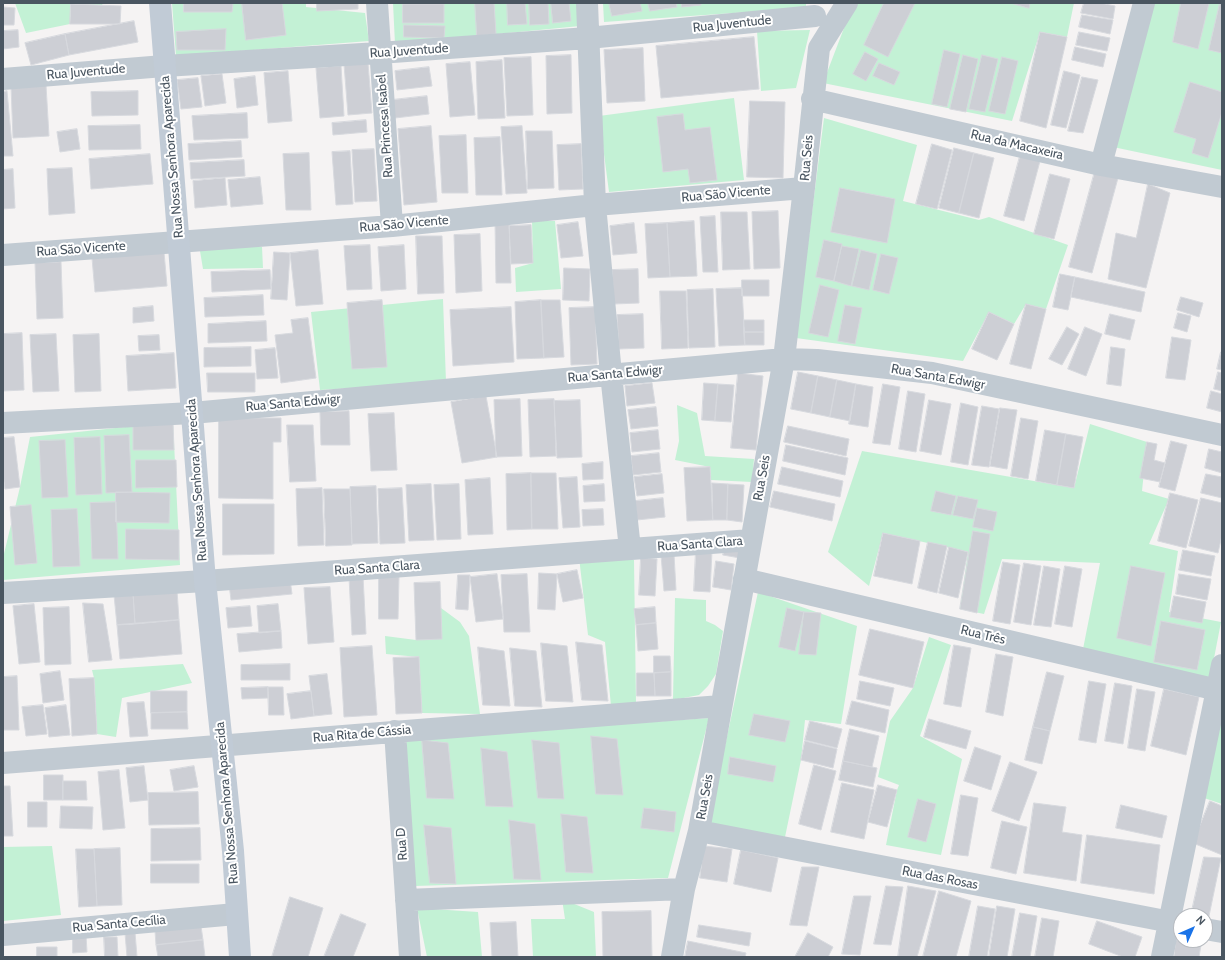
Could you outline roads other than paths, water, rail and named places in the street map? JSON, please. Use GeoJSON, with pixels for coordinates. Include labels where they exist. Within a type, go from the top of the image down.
{"type":"FeatureCollection","features":[{"type":"Feature","properties":{"kind":"main road","name":"Rua Nossa Senhora Aparecida"},"geometry":{"type":"LineString","coordinates":[[160,3],[205,581],[233,851],[240,957]]}},
{"type":"Feature","properties":{"kind":"street","name":"Rua Princesa Isabel"},"geometry":{"type":"LineString","coordinates":[[376,3],[392,226]]}},
{"type":"Feature","properties":{"kind":"street"},"geometry":{"type":"LineString","coordinates":[[587,3],[595,205],[630,549]]}},
{"type":"Feature","properties":{"kind":"street","name":"Rua Seis"},"geometry":{"type":"LineString","coordinates":[[672,957],[684,890],[698,831],[784,359],[804,188],[812,99],[819,48],[846,3]]}},
{"type":"Feature","properties":{"kind":"street"},"geometry":{"type":"LineString","coordinates":[[1101,164],[1144,3]]}},
{"type":"Feature","properties":{"kind":"street","name":"Rua Juventude"},"geometry":{"type":"LineString","coordinates":[[3,79],[164,66],[588,38],[815,9]]}},
{"type":"Feature","properties":{"kind":"street"},"geometry":{"type":"LineString","coordinates":[[815,9],[819,48]]}},
{"type":"Feature","properties":{"kind":"street","name":"Rua da Macaxeira"},"geometry":{"type":"LineString","coordinates":[[812,99],[1101,164],[1222,187]]}},
{"type":"Feature","properties":{"kind":"street","name":"Rua São Vicente"},"geometry":{"type":"LineString","coordinates":[[3,255],[392,226],[595,205],[804,188]]}},
{"type":"Feature","properties":{"kind":"street","name":"Rua Santa Edwigr"},"geometry":{"type":"LineString","coordinates":[[3,424],[192,413],[784,359],[817,360],[932,373],[1222,435]]}},
{"type":"Feature","properties":{"kind":"street","name":"Rua Santa Clara"},"geometry":{"type":"LineString","coordinates":[[3,593],[205,581],[751,540]]}},
{"type":"Feature","properties":{"kind":"street","name":"Rua Três"},"geometry":{"type":"LineString","coordinates":[[744,579],[1219,690]]}},
{"type":"Feature","properties":{"kind":"street"},"geometry":{"type":"LineString","coordinates":[[1178,908],[1219,690],[1222,664]]}},
{"type":"Feature","properties":{"kind":"street","name":"Rua Rita de Cássia"},"geometry":{"type":"LineString","coordinates":[[3,762],[721,706]]}},
{"type":"Feature","properties":{"kind":"street","name":"Rua D"},"geometry":{"type":"LineString","coordinates":[[395,731],[410,957]]}},
{"type":"Feature","properties":{"kind":"street","name":"Rua das Rosas"},"geometry":{"type":"LineString","coordinates":[[698,831],[1173,923]]}},
{"type":"Feature","properties":{"kind":"street"},"geometry":{"type":"LineString","coordinates":[[406,900],[684,890]]}},
{"type":"Feature","properties":{"kind":"street","name":"Rua Santa Cecília"},"geometry":{"type":"LineString","coordinates":[[3,935],[236,914]]}},
{"type":"Feature","properties":{"kind":"street"},"geometry":{"type":"LineString","coordinates":[[1162,957],[1173,928]]}}]}
